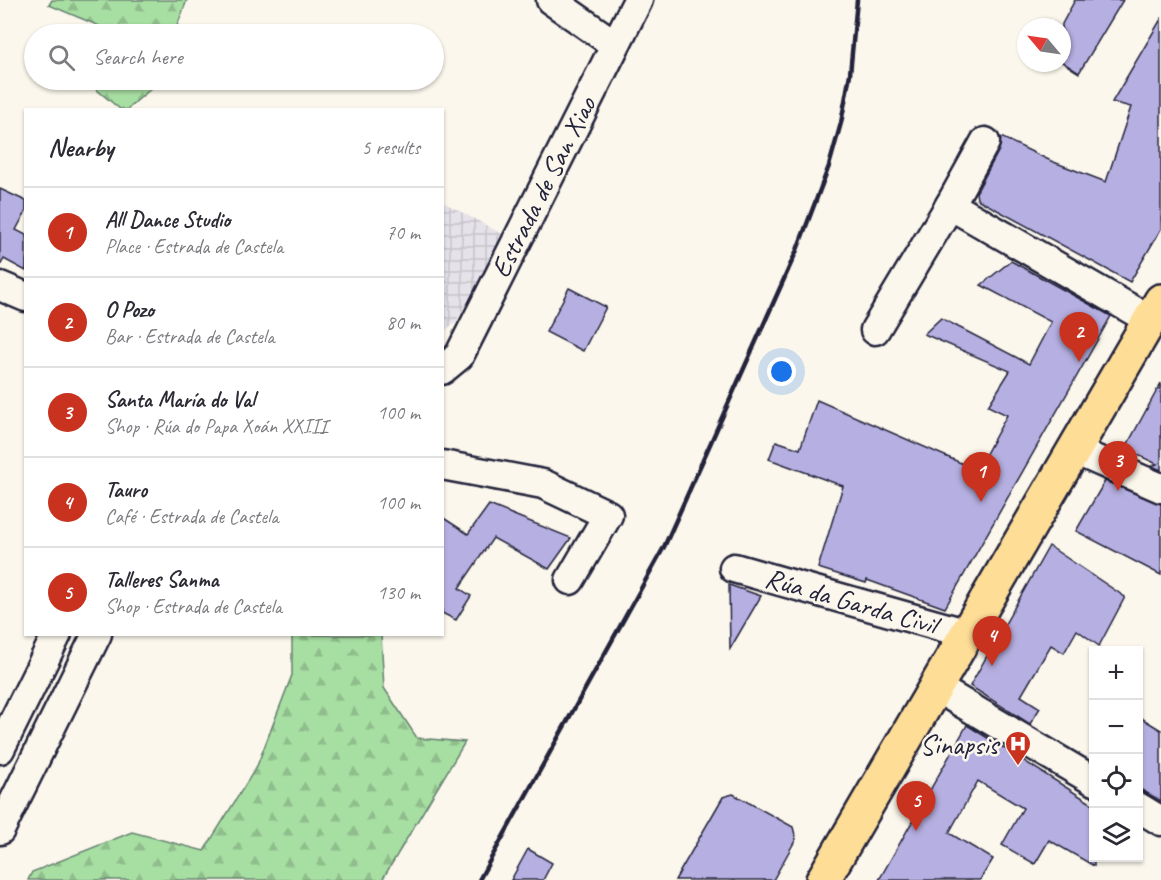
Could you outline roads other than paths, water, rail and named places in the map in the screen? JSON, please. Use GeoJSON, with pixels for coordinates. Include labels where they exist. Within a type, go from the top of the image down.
{"type":"FeatureCollection","features":[{"type":"Feature","properties":{"kind":"main road"},"geometry":{"type":"LineString","coordinates":[[823,880],[937,688],[1155,310]]}},
{"type":"Feature","properties":{"kind":"street"},"geometry":{"type":"LineString","coordinates":[[551,0],[614,44]]}},
{"type":"Feature","properties":{"kind":"street","name":"Estrada de San Xiao"},"geometry":{"type":"LineString","coordinates":[[444,368],[459,356],[638,0]]}},
{"type":"Feature","properties":{"kind":"street"},"geometry":{"type":"LineString","coordinates":[[875,330],[985,142]]}},
{"type":"Feature","properties":{"kind":"street"},"geometry":{"type":"LineString","coordinates":[[950,205],[1155,310]]}},
{"type":"Feature","properties":{"kind":"street"},"geometry":{"type":"LineString","coordinates":[[1074,450],[1161,488]]}},
{"type":"Feature","properties":{"kind":"street"},"geometry":{"type":"LineString","coordinates":[[444,465],[543,484],[608,515],[570,580]]}},
{"type":"Feature","properties":{"kind":"street","name":"Rúa da Garda Civil"},"geometry":{"type":"LineString","coordinates":[[734,567],[968,634]]}},
{"type":"Feature","properties":{"kind":"street"},"geometry":{"type":"LineString","coordinates":[[0,749],[56,636]]}},
{"type":"Feature","properties":{"kind":"street"},"geometry":{"type":"LineString","coordinates":[[0,830],[96,636]]}},
{"type":"Feature","properties":{"kind":"street"},"geometry":{"type":"LineString","coordinates":[[937,688],[1089,778]]}},
{"type":"Feature","properties":{"kind":"street"},"geometry":{"type":"LineString","coordinates":[[1140,808],[1161,821]]}},
{"type":"Feature","properties":{"kind":"railway"},"geometry":{"type":"LineString","coordinates":[[479,880],[664,547],[797,250],[829,166],[841,123],[850,74],[857,0]]}},
{"type":"Feature","properties":{"kind":"place","name":"O Pozo"},"geometry":{"type":"Point","coordinates":[1079,362]}},
{"type":"Feature","properties":{"kind":"place","name":"Santa María do Val"},"geometry":{"type":"Point","coordinates":[1118,491]}},
{"type":"Feature","properties":{"kind":"place","name":"All Dance Studio"},"geometry":{"type":"Point","coordinates":[981,502]}},
{"type":"Feature","properties":{"kind":"place","name":"Tauro"},"geometry":{"type":"Point","coordinates":[992,666]}},
{"type":"Feature","properties":{"kind":"place","name":"Sinapsis"},"geometry":{"type":"Point","coordinates":[1018,767]}},
{"type":"Feature","properties":{"kind":"place","name":"Talleres Sanma"},"geometry":{"type":"Point","coordinates":[916,831]}}]}
